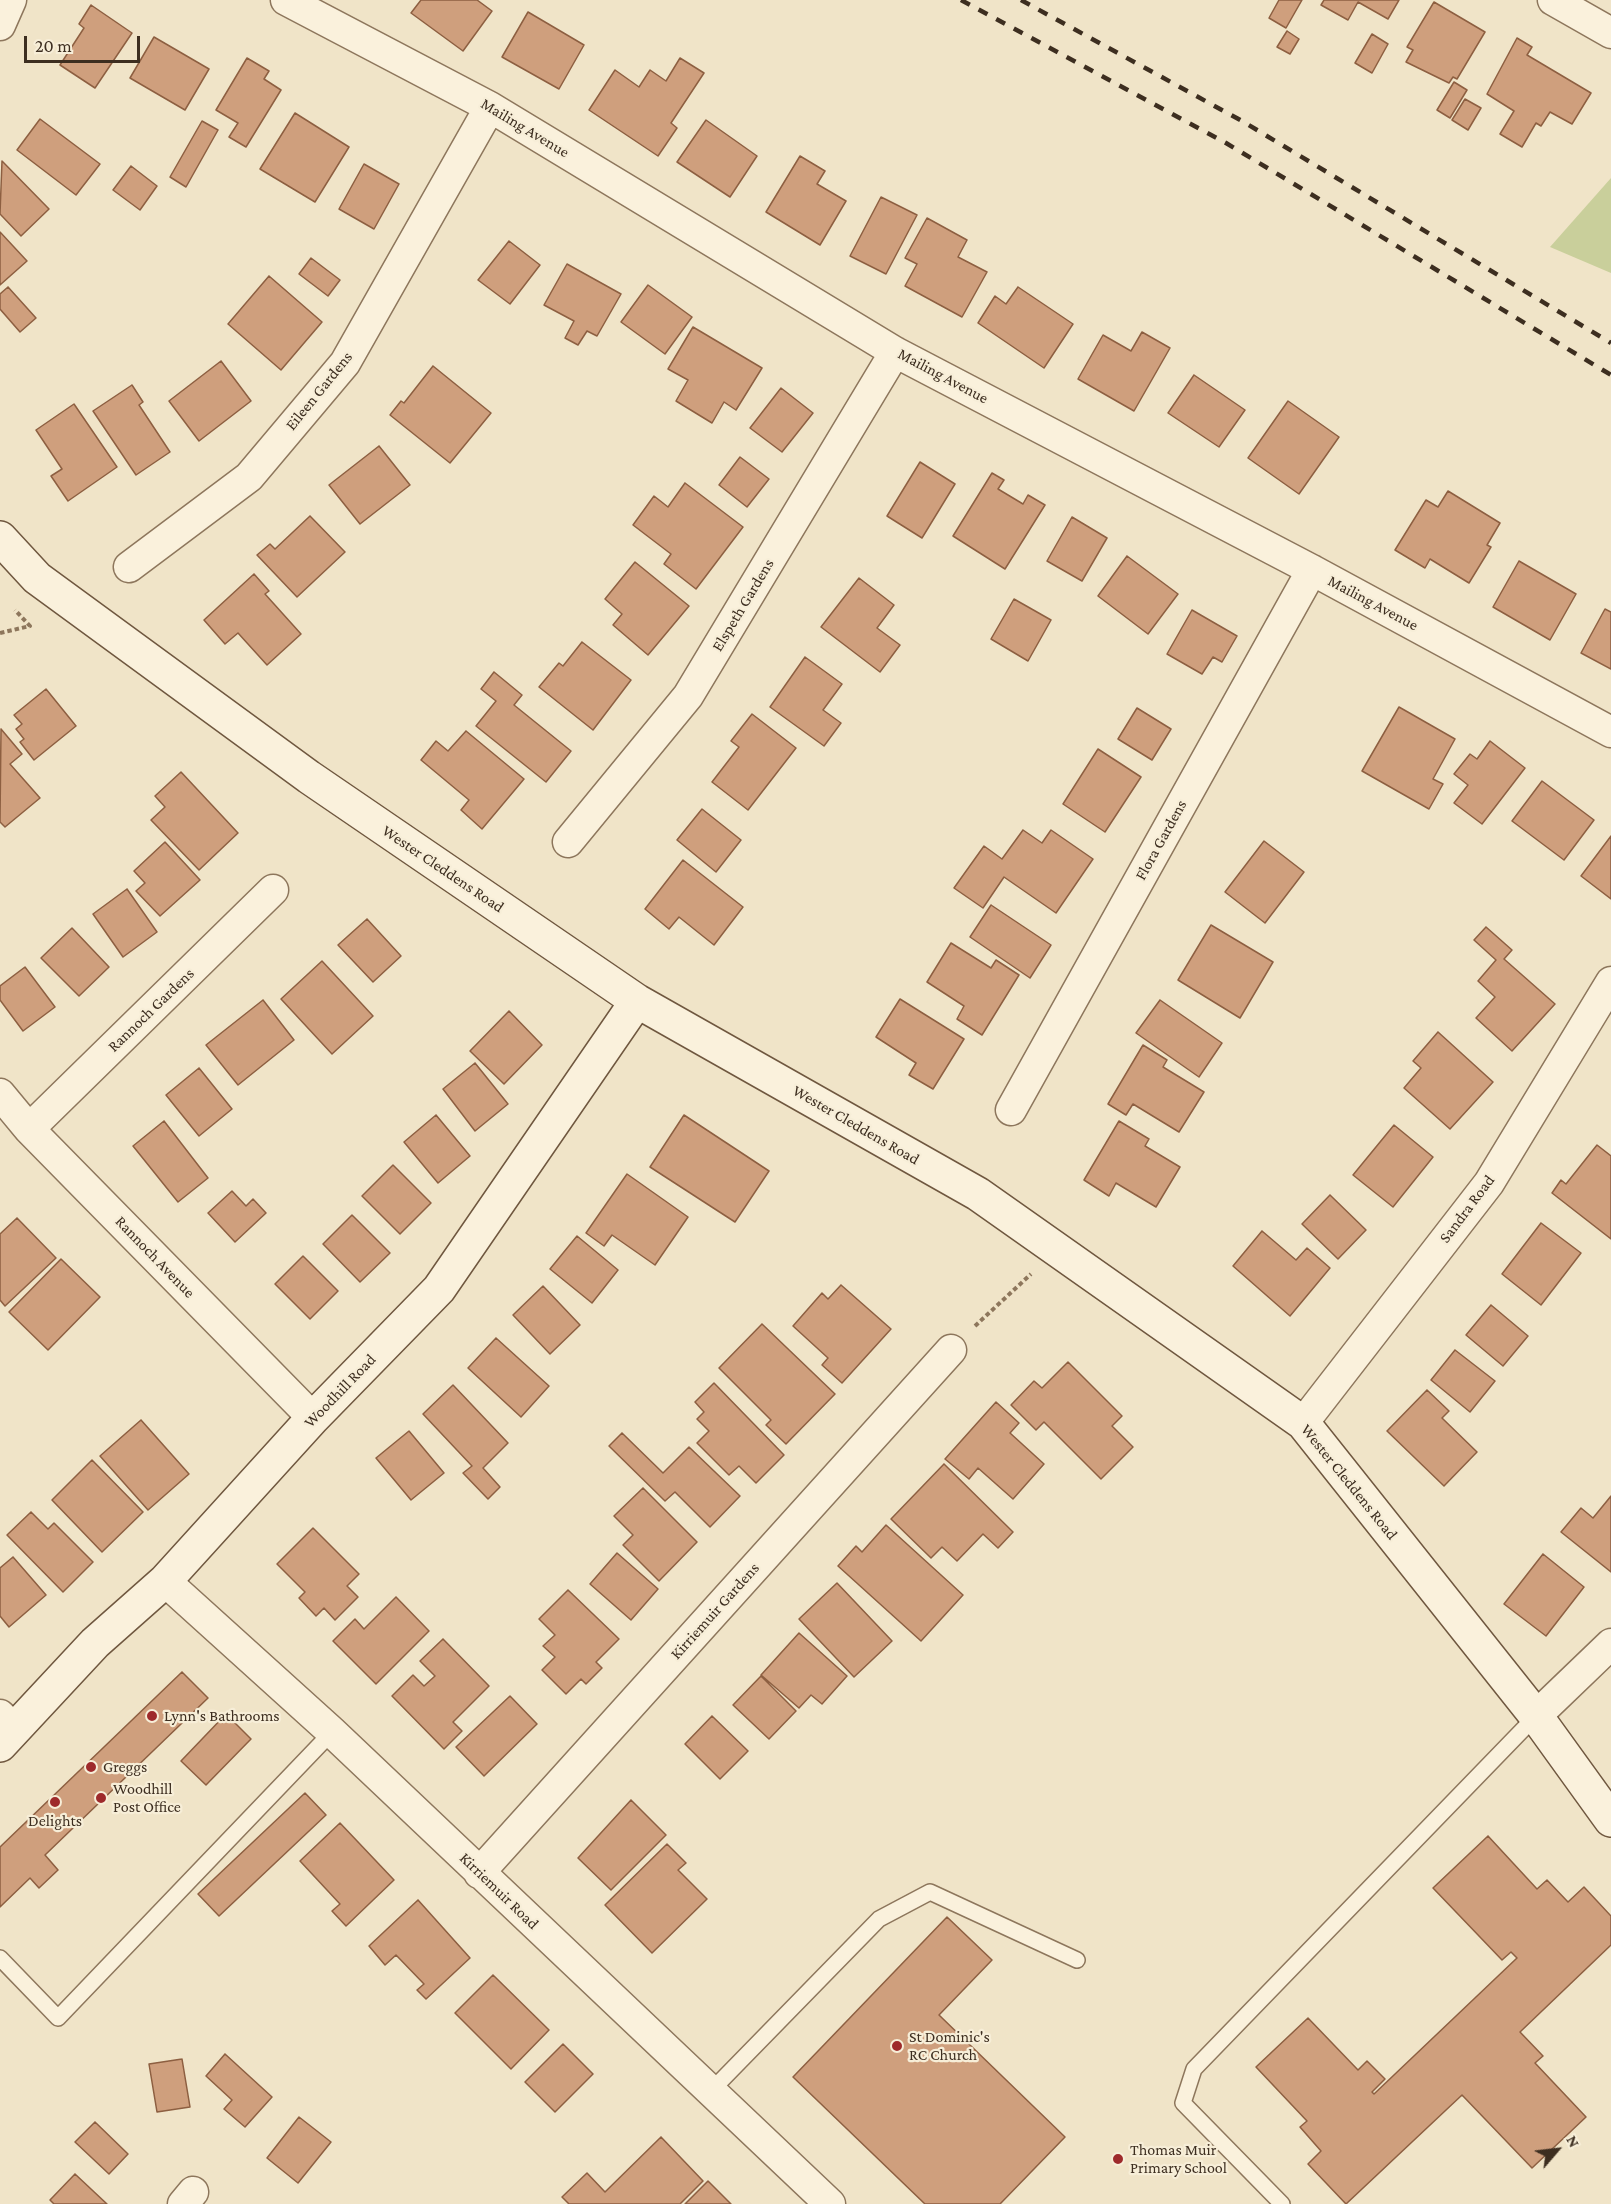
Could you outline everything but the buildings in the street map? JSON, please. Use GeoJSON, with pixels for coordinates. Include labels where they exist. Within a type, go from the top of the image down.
{"type":"FeatureCollection","features":[{"type":"Feature","properties":{"kind":"street"},"geometry":{"type":"LineString","coordinates":[[0,25],[11,0]]}},
{"type":"Feature","properties":{"kind":"street","name":"Mailing Avenue"},"geometry":{"type":"LineString","coordinates":[[286,0],[490,107],[895,351],[1312,570],[1611,732]]}},
{"type":"Feature","properties":{"kind":"street"},"geometry":{"type":"LineString","coordinates":[[1553,0],[1611,33]]}},
{"type":"Feature","properties":{"kind":"street","name":"Eileen Gardens"},"geometry":{"type":"LineString","coordinates":[[129,567],[249,477],[345,363],[490,107]]}},
{"type":"Feature","properties":{"kind":"street","name":"Elspeth Gardens"},"geometry":{"type":"LineString","coordinates":[[568,842],[688,696],[895,351]]}},
{"type":"Feature","properties":{"kind":"street","name":"Wester Cleddens Road"},"geometry":{"type":"LineString","coordinates":[[0,538],[36,578],[309,777],[637,1001],[978,1194],[1303,1423],[1536,1716],[1611,1820]]}},
{"type":"Feature","properties":{"kind":"street","name":"Flora Gardens"},"geometry":{"type":"LineString","coordinates":[[1011,1110],[1312,570]]}},
{"type":"Feature","properties":{"kind":"street","name":"Rannoch Gardens"},"geometry":{"type":"LineString","coordinates":[[29,1129],[273,890]]}},
{"type":"Feature","properties":{"kind":"street","name":"Sandra Road"},"geometry":{"type":"LineString","coordinates":[[1303,1423],[1489,1183],[1611,982]]}},
{"type":"Feature","properties":{"kind":"street","name":"Woodhill Road"},"geometry":{"type":"LineString","coordinates":[[5,1730],[95,1643],[165,1581],[313,1418],[439,1289],[637,1001]]}},
{"type":"Feature","properties":{"kind":"street","name":"Rannoch Avenue"},"geometry":{"type":"LineString","coordinates":[[0,1094],[29,1129],[313,1418]]}},
{"type":"Feature","properties":{"kind":"street","name":"Kirriemuir Gardens"},"geometry":{"type":"LineString","coordinates":[[479,1873],[951,1350]]}},
{"type":"Feature","properties":{"kind":"street","name":"Kirriemuir Road"},"geometry":{"type":"LineString","coordinates":[[165,1581],[332,1732],[830,2204]]}},
{"type":"Feature","properties":{"kind":"street"},"geometry":{"type":"LineString","coordinates":[[1536,1716],[1611,1644]]}},
{"type":"Feature","properties":{"kind":"lane"},"geometry":{"type":"LineString","coordinates":[[1282,2204],[1183,2103],[1194,2069],[1536,1716]]}},
{"type":"Feature","properties":{"kind":"lane"},"geometry":{"type":"LineString","coordinates":[[0,1958],[58,2018],[332,1732]]}},
{"type":"Feature","properties":{"kind":"lane"},"geometry":{"type":"LineString","coordinates":[[710,2091],[879,1919],[930,1892],[1077,1960]]}},
{"type":"Feature","properties":{"kind":"path"},"geometry":{"type":"LineString","coordinates":[[951,1350],[1056,1249]]}},
{"type":"Feature","properties":{"kind":"green space"},"geometry":{"type":"Polygon","coordinates":[[[1611,178],[1611,273],[1550,247],[1611,178]]]}},
{"type":"Feature","properties":{"kind":"railway"},"geometry":{"type":"LineString","coordinates":[[961,0],[1226,143],[1611,375]]}},
{"type":"Feature","properties":{"kind":"railway"},"geometry":{"type":"LineString","coordinates":[[1021,0],[1242,121],[1611,343]]}},
{"type":"Feature","properties":{"kind":"place","name":"Lynn's Bathrooms"},"geometry":{"type":"Point","coordinates":[152,1716]}},
{"type":"Feature","properties":{"kind":"place","name":"Greggs"},"geometry":{"type":"Point","coordinates":[91,1767]}},
{"type":"Feature","properties":{"kind":"place","name":"Woodhill Post Office"},"geometry":{"type":"Point","coordinates":[101,1798]}},
{"type":"Feature","properties":{"kind":"place","name":"Delights"},"geometry":{"type":"Point","coordinates":[55,1802]}},
{"type":"Feature","properties":{"kind":"place","name":"St Dominic's RC Church"},"geometry":{"type":"Point","coordinates":[897,2046]}},
{"type":"Feature","properties":{"kind":"place","name":"Thomas Muir Primary School"},"geometry":{"type":"Point","coordinates":[1118,2159]}}]}
